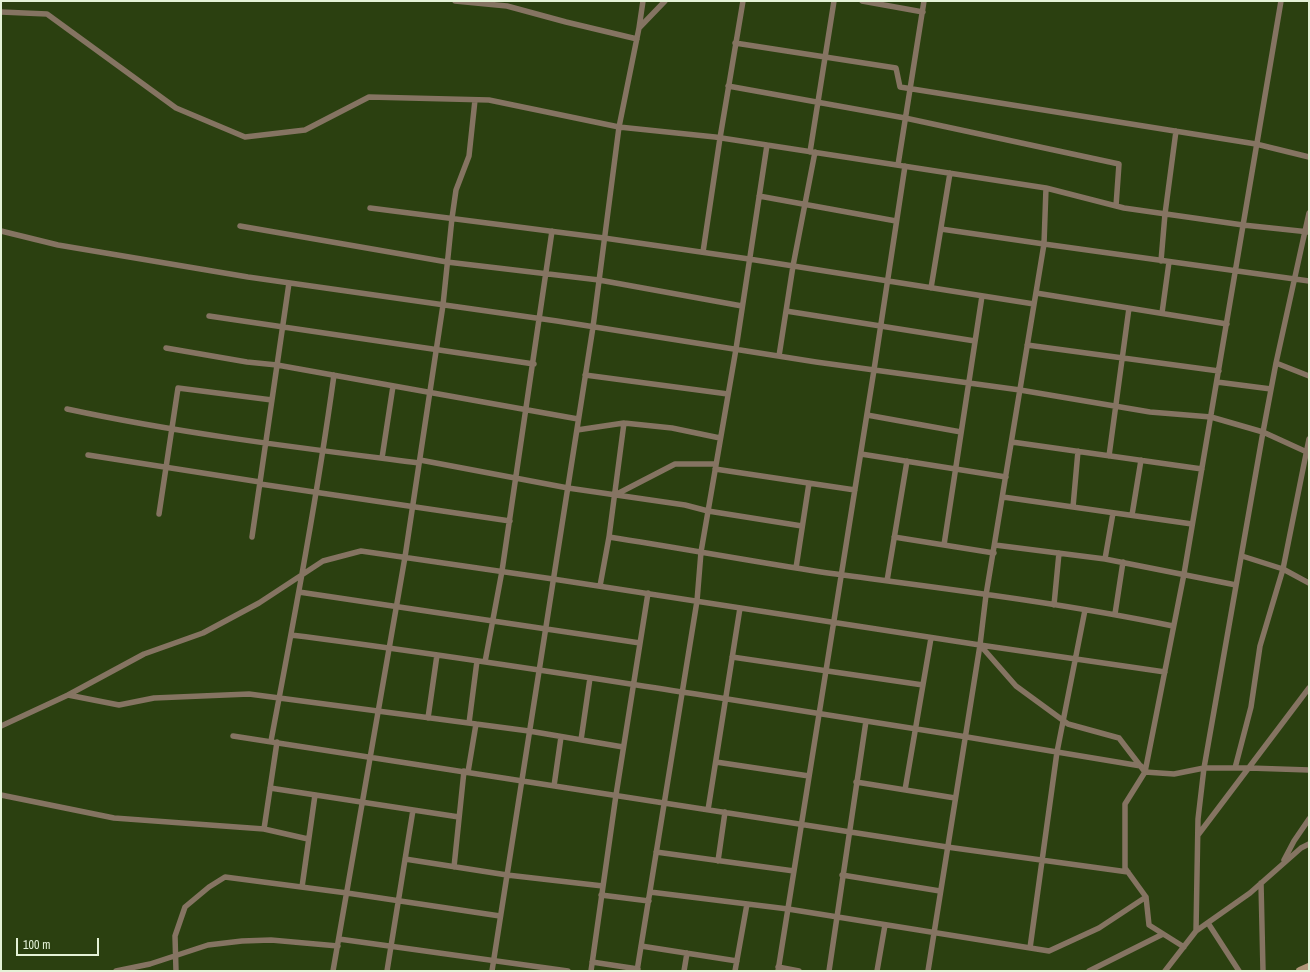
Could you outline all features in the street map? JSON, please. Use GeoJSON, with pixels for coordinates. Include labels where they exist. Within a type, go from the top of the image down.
{"type":"FeatureCollection","features":[{"type":"Feature","properties":{"kind":"street"},"geometry":{"type":"LineString","coordinates":[[454,1],[507,6],[637,39]]}},
{"type":"Feature","properties":{"kind":"street"},"geometry":{"type":"LineString","coordinates":[[492,971],[593,327],[619,127],[637,39],[643,1]]}},
{"type":"Feature","properties":{"kind":"street"},"geometry":{"type":"LineString","coordinates":[[639,28],[665,1]]}},
{"type":"Feature","properties":{"kind":"street"},"geometry":{"type":"LineString","coordinates":[[703,252],[735,42],[743,1]]}},
{"type":"Feature","properties":{"kind":"street"},"geometry":{"type":"LineString","coordinates":[[779,356],[793,266],[805,205],[818,102],[834,1]]}},
{"type":"Feature","properties":{"kind":"street"},"geometry":{"type":"LineString","coordinates":[[862,1],[922,12]]}},
{"type":"Feature","properties":{"kind":"street"},"geometry":{"type":"LineString","coordinates":[[898,165],[924,1]]}},
{"type":"Feature","properties":{"kind":"street"},"geometry":{"type":"LineString","coordinates":[[1184,947],[1149,925],[1146,897],[1125,868],[1125,804],[1145,772],[1174,626],[1211,418],[1281,1]]}},
{"type":"Feature","properties":{"kind":"street"},"geometry":{"type":"LineString","coordinates":[[1,12],[48,14],[176,108],[245,137],[305,130],[369,97],[489,100],[619,127],[720,138],[905,166],[1046,188],[1116,206],[1243,225],[1307,232]]}},
{"type":"Feature","properties":{"kind":"street"},"geometry":{"type":"LineString","coordinates":[[735,42],[896,68],[900,87],[1256,144],[1309,157]]}},
{"type":"Feature","properties":{"kind":"street"},"geometry":{"type":"LineString","coordinates":[[728,86],[906,118],[1119,164],[1116,206]]}},
{"type":"Feature","properties":{"kind":"street"},"geometry":{"type":"LineString","coordinates":[[333,971],[397,607],[443,305],[456,190],[469,156],[475,100]]}},
{"type":"Feature","properties":{"kind":"street"},"geometry":{"type":"LineString","coordinates":[[1161,261],[1165,214],[1176,131]]}},
{"type":"Feature","properties":{"kind":"street"},"geometry":{"type":"LineString","coordinates":[[592,962],[638,970],[696,601],[701,552],[736,349],[767,145]]}},
{"type":"Feature","properties":{"kind":"street"},"geometry":{"type":"LineString","coordinates":[[799,971],[778,969],[861,454],[905,166]]}},
{"type":"Feature","properties":{"kind":"street"},"geometry":{"type":"LineString","coordinates":[[931,288],[950,173]]}},
{"type":"Feature","properties":{"kind":"street"},"geometry":{"type":"LineString","coordinates":[[928,971],[980,645],[986,594],[1044,244],[1046,188]]}},
{"type":"Feature","properties":{"kind":"street"},"geometry":{"type":"LineString","coordinates":[[759,196],[896,221]]}},
{"type":"Feature","properties":{"kind":"street"},"geometry":{"type":"LineString","coordinates":[[370,208],[703,252],[1034,304]]}},
{"type":"Feature","properties":{"kind":"street"},"geometry":{"type":"LineString","coordinates":[[1196,931],[1198,819],[1204,768],[1271,389],[1294,279],[1307,232],[1309,213]]}},
{"type":"Feature","properties":{"kind":"street"},"geometry":{"type":"LineString","coordinates":[[240,226],[447,262],[599,280],[742,306]]}},
{"type":"Feature","properties":{"kind":"street"},"geometry":{"type":"LineString","coordinates":[[941,228],[1161,261],[1309,280]]}},
{"type":"Feature","properties":{"kind":"street"},"geometry":{"type":"LineString","coordinates":[[485,662],[510,522],[552,231]]}},
{"type":"Feature","properties":{"kind":"street"},"geometry":{"type":"LineString","coordinates":[[1,232],[58,245],[289,283],[540,318],[779,356],[1020,390],[1150,412],[1211,418],[1263,432],[1307,452]]}},
{"type":"Feature","properties":{"kind":"street"},"geometry":{"type":"LineString","coordinates":[[1162,314],[1169,262]]}},
{"type":"Feature","properties":{"kind":"street"},"geometry":{"type":"LineString","coordinates":[[252,537],[289,283]]}},
{"type":"Feature","properties":{"kind":"street"},"geometry":{"type":"LineString","coordinates":[[1036,294],[1227,324]]}},
{"type":"Feature","properties":{"kind":"street"},"geometry":{"type":"LineString","coordinates":[[944,545],[982,296]]}},
{"type":"Feature","properties":{"kind":"street"},"geometry":{"type":"LineString","coordinates":[[1109,456],[1130,308]]}},
{"type":"Feature","properties":{"kind":"street"},"geometry":{"type":"LineString","coordinates":[[786,311],[975,341]]}},
{"type":"Feature","properties":{"kind":"street"},"geometry":{"type":"LineString","coordinates":[[209,316],[282,328],[534,364]]}},
{"type":"Feature","properties":{"kind":"street"},"geometry":{"type":"LineString","coordinates":[[1027,345],[1219,371]]}},
{"type":"Feature","properties":{"kind":"street"},"geometry":{"type":"LineString","coordinates":[[166,348],[247,362],[277,365],[578,419]]}},
{"type":"Feature","properties":{"kind":"street"},"geometry":{"type":"LineString","coordinates":[[1276,363],[1309,376]]}},
{"type":"Feature","properties":{"kind":"street"},"geometry":{"type":"LineString","coordinates":[[264,829],[270,788],[279,698],[316,493],[334,375]]}},
{"type":"Feature","properties":{"kind":"street"},"geometry":{"type":"LineString","coordinates":[[585,375],[728,394]]}},
{"type":"Feature","properties":{"kind":"street"},"geometry":{"type":"LineString","coordinates":[[1217,382],[1271,389]]}},
{"type":"Feature","properties":{"kind":"street"},"geometry":{"type":"LineString","coordinates":[[382,458],[393,386]]}},
{"type":"Feature","properties":{"kind":"street"},"geometry":{"type":"LineString","coordinates":[[159,514],[178,388],[272,400]]}},
{"type":"Feature","properties":{"kind":"street"},"geometry":{"type":"LineString","coordinates":[[67,409],[120,421],[323,451],[420,462],[568,488],[685,505],[708,511],[802,526]]}},
{"type":"Feature","properties":{"kind":"street"},"geometry":{"type":"LineString","coordinates":[[867,415],[961,432]]}},
{"type":"Feature","properties":{"kind":"street"},"geometry":{"type":"LineString","coordinates":[[577,430],[624,423],[672,428],[720,438]]}},
{"type":"Feature","properties":{"kind":"street"},"geometry":{"type":"LineString","coordinates":[[600,586],[609,537],[624,423]]}},
{"type":"Feature","properties":{"kind":"street"},"geometry":{"type":"LineString","coordinates":[[1235,768],[1250,707],[1260,646],[1283,569],[1309,439]]}},
{"type":"Feature","properties":{"kind":"street"},"geometry":{"type":"LineString","coordinates":[[1012,442],[1202,469]]}},
{"type":"Feature","properties":{"kind":"street"},"geometry":{"type":"LineString","coordinates":[[1073,507],[1078,451]]}},
{"type":"Feature","properties":{"kind":"street"},"geometry":{"type":"LineString","coordinates":[[861,454],[1006,477]]}},
{"type":"Feature","properties":{"kind":"street"},"geometry":{"type":"LineString","coordinates":[[88,455],[316,493],[510,522]]}},
{"type":"Feature","properties":{"kind":"street"},"geometry":{"type":"LineString","coordinates":[[1132,515],[1141,460]]}},
{"type":"Feature","properties":{"kind":"street"},"geometry":{"type":"LineString","coordinates":[[887,581],[907,461]]}},
{"type":"Feature","properties":{"kind":"street"},"geometry":{"type":"LineString","coordinates":[[615,495],[675,464],[716,466],[855,490]]}},
{"type":"Feature","properties":{"kind":"street"},"geometry":{"type":"LineString","coordinates":[[796,568],[809,483]]}},
{"type":"Feature","properties":{"kind":"street"},"geometry":{"type":"LineString","coordinates":[[1003,496],[1192,524]]}},
{"type":"Feature","properties":{"kind":"street"},"geometry":{"type":"LineString","coordinates":[[1105,559],[1113,512]]}},
{"type":"Feature","properties":{"kind":"street"},"geometry":{"type":"LineString","coordinates":[[609,537],[796,568],[986,594],[1115,614],[1174,626]]}},
{"type":"Feature","properties":{"kind":"street"},"geometry":{"type":"LineString","coordinates":[[894,537],[994,553]]}},
{"type":"Feature","properties":{"kind":"street"},"geometry":{"type":"LineString","coordinates":[[995,545],[1105,559],[1236,585]]}},
{"type":"Feature","properties":{"kind":"street"},"geometry":{"type":"LineString","coordinates":[[1,726],[68,695],[144,654],[203,633],[259,603],[323,561],[361,551],[502,571],[931,638],[1165,672]]}},
{"type":"Feature","properties":{"kind":"street"},"geometry":{"type":"LineString","coordinates":[[1054,605],[1059,553]]}},
{"type":"Feature","properties":{"kind":"street"},"geometry":{"type":"LineString","coordinates":[[1242,556],[1283,569],[1309,583]]}},
{"type":"Feature","properties":{"kind":"street"},"geometry":{"type":"LineString","coordinates":[[1115,614],[1123,562]]}},
{"type":"Feature","properties":{"kind":"street"},"geometry":{"type":"LineString","coordinates":[[299,592],[640,643]]}},
{"type":"Feature","properties":{"kind":"street"},"geometry":{"type":"LineString","coordinates":[[591,971],[616,795],[648,593]]}},
{"type":"Feature","properties":{"kind":"street"},"geometry":{"type":"LineString","coordinates":[[708,810],[740,608]]}},
{"type":"Feature","properties":{"kind":"street"},"geometry":{"type":"LineString","coordinates":[[1030,948],[1058,752],[1085,610]]}},
{"type":"Feature","properties":{"kind":"street"},"geometry":{"type":"LineString","coordinates":[[291,635],[634,684],[916,728],[1141,766]]}},
{"type":"Feature","properties":{"kind":"street"},"geometry":{"type":"LineString","coordinates":[[906,790],[931,638]]}},
{"type":"Feature","properties":{"kind":"street"},"geometry":{"type":"LineString","coordinates":[[980,645],[1016,686],[1068,724],[1119,738],[1145,772]]}},
{"type":"Feature","properties":{"kind":"street"},"geometry":{"type":"LineString","coordinates":[[428,718],[437,655]]}},
{"type":"Feature","properties":{"kind":"street"},"geometry":{"type":"LineString","coordinates":[[732,657],[923,685]]}},
{"type":"Feature","properties":{"kind":"street"},"geometry":{"type":"LineString","coordinates":[[469,723],[477,661]]}},
{"type":"Feature","properties":{"kind":"street"},"geometry":{"type":"LineString","coordinates":[[582,740],[590,678]]}},
{"type":"Feature","properties":{"kind":"street"},"geometry":{"type":"LineString","coordinates":[[1198,835],[1309,688]]}},
{"type":"Feature","properties":{"kind":"street"},"geometry":{"type":"LineString","coordinates":[[68,695],[119,705],[154,698],[249,694],[529,731],[624,747]]}},
{"type":"Feature","properties":{"kind":"street"},"geometry":{"type":"LineString","coordinates":[[829,971],[866,721]]}},
{"type":"Feature","properties":{"kind":"street"},"geometry":{"type":"LineString","coordinates":[[454,867],[459,817],[466,772],[476,724]]}},
{"type":"Feature","properties":{"kind":"street"},"geometry":{"type":"LineString","coordinates":[[233,736],[371,756],[521,781],[947,847],[1128,872]]}},
{"type":"Feature","properties":{"kind":"street"},"geometry":{"type":"LineString","coordinates":[[554,786],[561,736]]}},
{"type":"Feature","properties":{"kind":"street"},"geometry":{"type":"LineString","coordinates":[[716,762],[809,776]]}},
{"type":"Feature","properties":{"kind":"street"},"geometry":{"type":"LineString","coordinates":[[1145,772],[1174,774],[1204,768],[1309,770]]}},
{"type":"Feature","properties":{"kind":"street"},"geometry":{"type":"LineString","coordinates":[[856,782],[955,798]]}},
{"type":"Feature","properties":{"kind":"street"},"geometry":{"type":"LineString","coordinates":[[270,788],[459,817]]}},
{"type":"Feature","properties":{"kind":"street"},"geometry":{"type":"LineString","coordinates":[[302,887],[315,794]]}},
{"type":"Feature","properties":{"kind":"street"},"geometry":{"type":"LineString","coordinates":[[1,795],[114,818],[264,829],[308,839]]}},
{"type":"Feature","properties":{"kind":"street"},"geometry":{"type":"LineString","coordinates":[[386,971],[413,810]]}},
{"type":"Feature","properties":{"kind":"street"},"geometry":{"type":"LineString","coordinates":[[718,861],[725,812]]}},
{"type":"Feature","properties":{"kind":"street"},"geometry":{"type":"LineString","coordinates":[[1282,864],[1294,841],[1309,820]]}},
{"type":"Feature","properties":{"kind":"street"},"geometry":{"type":"LineString","coordinates":[[1167,970],[1196,931],[1250,893],[1301,848],[1309,844]]}},
{"type":"Feature","properties":{"kind":"street"},"geometry":{"type":"LineString","coordinates":[[656,852],[794,871]]}},
{"type":"Feature","properties":{"kind":"street"},"geometry":{"type":"LineString","coordinates":[[405,859],[507,875],[603,886]]}},
{"type":"Feature","properties":{"kind":"street"},"geometry":{"type":"LineString","coordinates":[[842,876],[940,890]]}},
{"type":"Feature","properties":{"kind":"street"},"geometry":{"type":"LineString","coordinates":[[176,971],[175,936],[185,907],[209,887],[225,877],[398,900],[500,916]]}},
{"type":"Feature","properties":{"kind":"street"},"geometry":{"type":"LineString","coordinates":[[1261,883],[1263,971]]}},
{"type":"Feature","properties":{"kind":"street"},"geometry":{"type":"LineString","coordinates":[[650,892],[788,909],[1049,951],[1099,928],[1146,897]]}},
{"type":"Feature","properties":{"kind":"street"},"geometry":{"type":"LineString","coordinates":[[602,895],[648,901]]}},
{"type":"Feature","properties":{"kind":"street"},"geometry":{"type":"LineString","coordinates":[[735,971],[747,904]]}},
{"type":"Feature","properties":{"kind":"street"},"geometry":{"type":"LineString","coordinates":[[1208,923],[1239,971]]}},
{"type":"Feature","properties":{"kind":"street"},"geometry":{"type":"LineString","coordinates":[[877,971],[885,925]]}},
{"type":"Feature","properties":{"kind":"street"},"geometry":{"type":"LineString","coordinates":[[1089,971],[1163,934]]}},
{"type":"Feature","properties":{"kind":"street"},"geometry":{"type":"LineString","coordinates":[[339,939],[568,971]]}},
{"type":"Feature","properties":{"kind":"street"},"geometry":{"type":"LineString","coordinates":[[116,971],[150,964],[208,945],[242,941],[271,940],[338,946]]}},
{"type":"Feature","properties":{"kind":"street"},"geometry":{"type":"LineString","coordinates":[[641,946],[737,960]]}},
{"type":"Feature","properties":{"kind":"street"},"geometry":{"type":"LineString","coordinates":[[684,971],[687,953]]}},
{"type":"Feature","properties":{"kind":"street"},"geometry":{"type":"LineString","coordinates":[[1300,971],[1309,967]]}}]}
